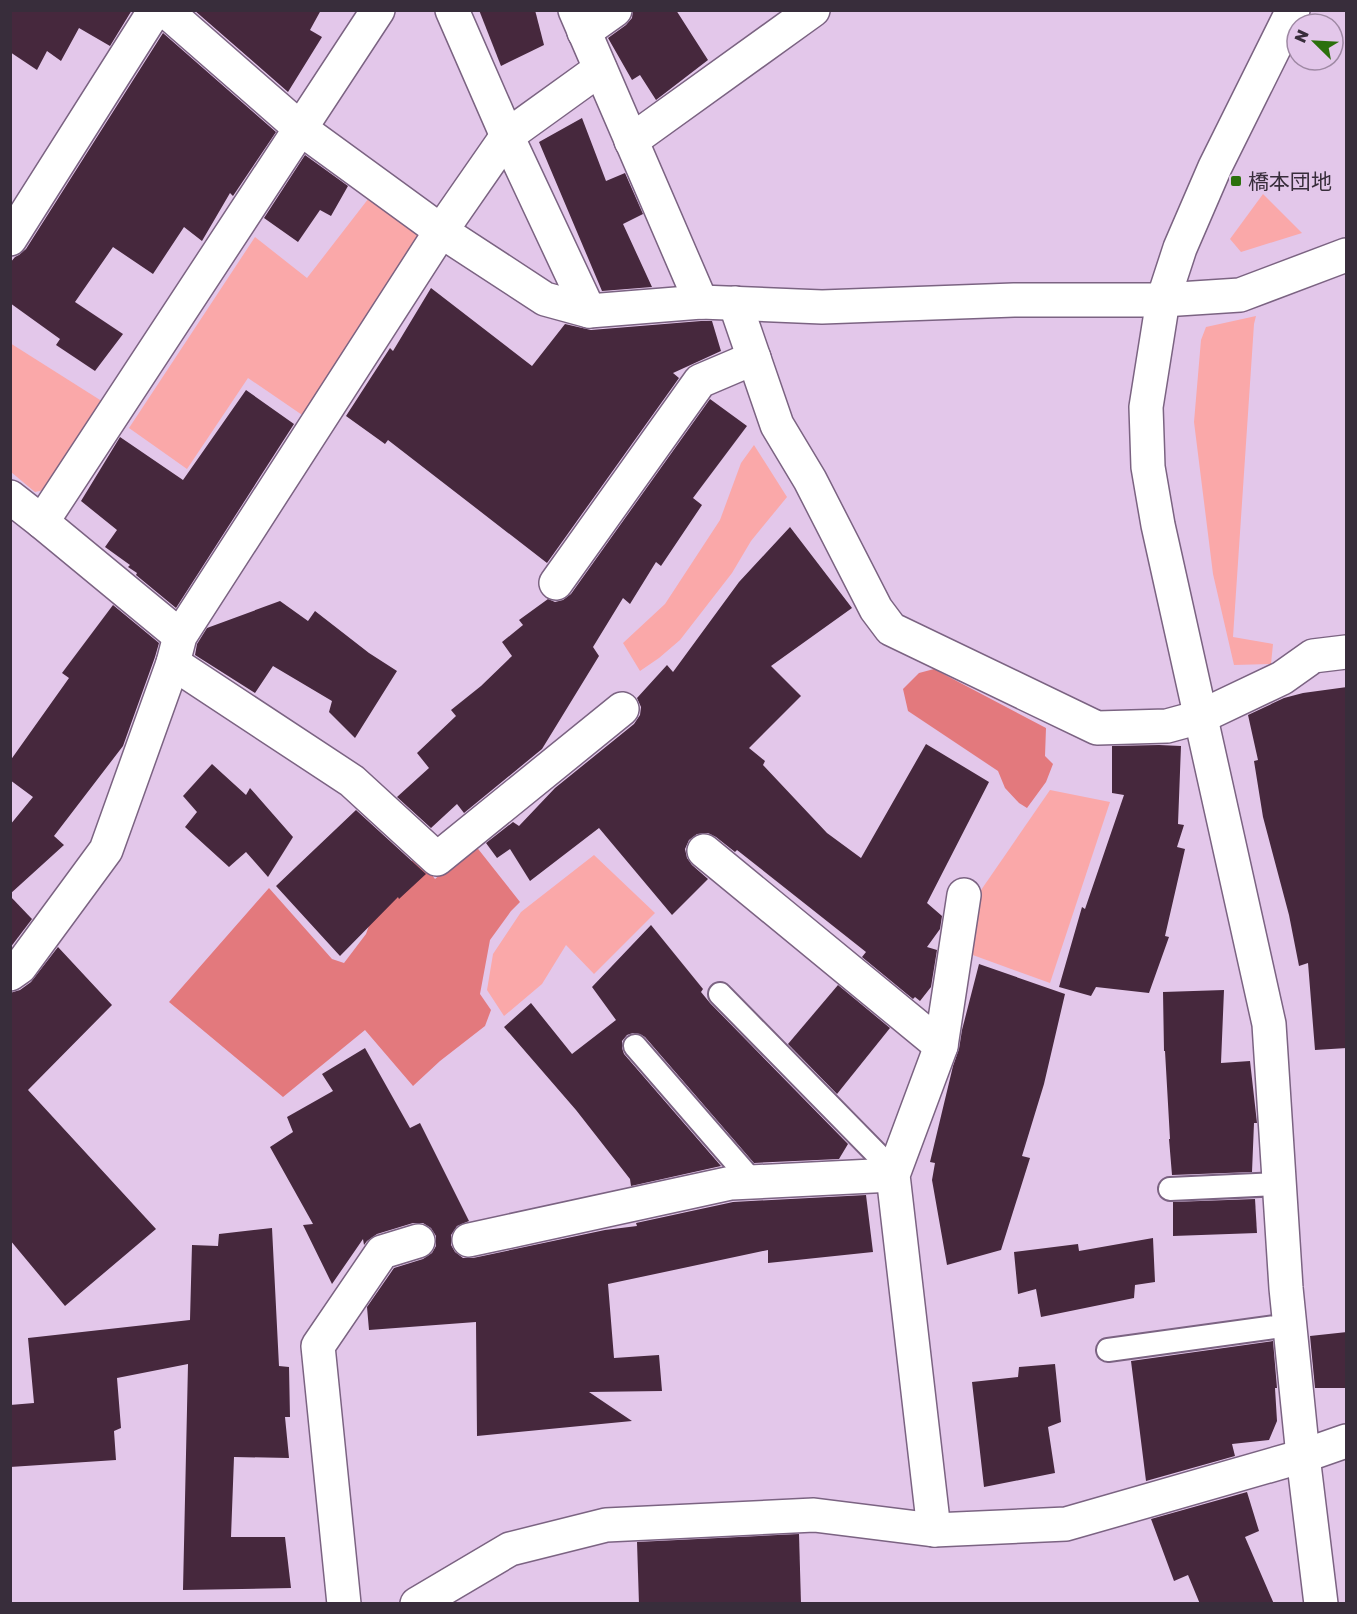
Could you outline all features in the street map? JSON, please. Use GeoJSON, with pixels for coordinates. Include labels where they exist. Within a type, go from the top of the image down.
{"type":"FeatureCollection","features":[{"type":"Feature","properties":{"kind":"street"},"geometry":{"type":"LineString","coordinates":[[10,239],[155,10]]}},
{"type":"Feature","properties":{"kind":"street"},"geometry":{"type":"LineString","coordinates":[[165,10],[301,129],[441,231],[545,298],[589,311],[701,302],[822,307],[1014,300],[1162,300],[1240,295],[1347,255]]}},
{"type":"Feature","properties":{"kind":"street"},"geometry":{"type":"LineString","coordinates":[[42,522],[378,10]]}},
{"type":"Feature","properties":{"kind":"street"},"geometry":{"type":"LineString","coordinates":[[452,10],[507,136],[589,311]]}},
{"type":"Feature","properties":{"kind":"street"},"geometry":{"type":"LineString","coordinates":[[615,10],[579,21],[701,302]]}},
{"type":"Feature","properties":{"kind":"street"},"geometry":{"type":"LineString","coordinates":[[631,141],[813,10]]}},
{"type":"Feature","properties":{"kind":"street"},"geometry":{"type":"LineString","coordinates":[[1293,10],[1215,166],[1180,248],[1162,300],[1146,407],[1148,467],[1158,525],[1269,1024],[1286,1288],[1321,1604]]}},
{"type":"Feature","properties":{"kind":"street"},"geometry":{"type":"LineString","coordinates":[[10,974],[20,968],[106,850],[177,650],[441,231],[507,136],[600,69]]}},
{"type":"Feature","properties":{"kind":"street"},"geometry":{"type":"LineString","coordinates":[[735,303],[777,425],[810,480],[876,609],[891,629],[1097,728],[1167,726],[1200,717],[1282,678],[1313,656],[1347,652]]}},
{"type":"Feature","properties":{"kind":"street"},"geometry":{"type":"LineString","coordinates":[[556,583],[700,381],[754,358]]}},
{"type":"Feature","properties":{"kind":"street"},"geometry":{"type":"LineString","coordinates":[[10,497],[42,522],[177,650],[352,781],[437,859],[622,709]]}},
{"type":"Feature","properties":{"kind":"street"},"geometry":{"type":"LineString","coordinates":[[704,850],[941,1046]]}},
{"type":"Feature","properties":{"kind":"street"},"geometry":{"type":"LineString","coordinates":[[934,1530],[887,1175],[941,1046],[964,895]]}},
{"type":"Feature","properties":{"kind":"street"},"geometry":{"type":"LineString","coordinates":[[469,1240],[731,1183],[887,1175]]}},
{"type":"Feature","properties":{"kind":"street"},"geometry":{"type":"LineString","coordinates":[[344,1604],[318,1346],[382,1252],[418,1241]]}},
{"type":"Feature","properties":{"kind":"street"},"geometry":{"type":"LineString","coordinates":[[417,1604],[510,1549],[606,1525],[814,1515],[934,1530],[1066,1524],[1303,1456],[1347,1441]]}},
{"type":"Feature","properties":{"kind":"lane"},"geometry":{"type":"LineString","coordinates":[[720,994],[878,1155],[887,1175]]}},
{"type":"Feature","properties":{"kind":"lane"},"geometry":{"type":"LineString","coordinates":[[635,1046],[753,1182]]}},
{"type":"Feature","properties":{"kind":"lane"},"geometry":{"type":"LineString","coordinates":[[1170,1189],[1280,1185]]}},
{"type":"Feature","properties":{"kind":"lane"},"geometry":{"type":"LineString","coordinates":[[1108,1350],[1290,1325]]}},
{"type":"Feature","properties":{"kind":"shaded area"},"geometry":{"type":"Polygon","coordinates":[[[372,194],[427,234],[308,419],[248,378],[187,469],[129,428],[255,237],[307,278],[372,194]]]}},
{"type":"Feature","properties":{"kind":"shaded area"},"geometry":{"type":"Polygon","coordinates":[[[1263,194],[1302,233],[1241,252],[1230,239],[1263,194]]]}},
{"type":"Feature","properties":{"kind":"shaded area"},"geometry":{"type":"Polygon","coordinates":[[[1256,316],[1233,637],[1273,644],[1271,664],[1234,665],[1213,574],[1194,422],[1201,340],[1206,327],[1256,316]]]}},
{"type":"Feature","properties":{"kind":"shaded area"},"geometry":{"type":"Polygon","coordinates":[[[10,343],[108,405],[49,489],[35,492],[11,472],[10,343]]]}},
{"type":"Feature","properties":{"kind":"shaded area"},"geometry":{"type":"Polygon","coordinates":[[[754,445],[787,497],[751,541],[732,573],[680,640],[640,671],[623,643],[665,604],[720,520],[741,463],[754,445]]]}},
{"type":"Feature","properties":{"kind":"shaded area"},"geometry":{"type":"Polygon","coordinates":[[[934,669],[1046,728],[1045,756],[1053,764],[1046,782],[1027,808],[1005,788],[998,771],[908,711],[903,689],[919,673],[934,669]]]}},
{"type":"Feature","properties":{"kind":"shaded area"},"geometry":{"type":"Polygon","coordinates":[[[1050,790],[1110,802],[1050,983],[970,954],[979,893],[1050,790]]]}},
{"type":"Feature","properties":{"kind":"shaded area"},"geometry":{"type":"Polygon","coordinates":[[[475,845],[520,902],[490,940],[480,994],[491,1010],[485,1026],[440,1061],[413,1086],[365,1030],[283,1097],[169,1002],[269,888],[332,959],[344,963],[366,934],[378,900],[417,855],[435,879],[475,845]]]}},
{"type":"Feature","properties":{"kind":"shaded area"},"geometry":{"type":"Polygon","coordinates":[[[594,855],[655,913],[594,974],[566,945],[542,984],[504,1016],[487,990],[493,954],[521,912],[594,855]]]}},
{"type":"Feature","properties":{"kind":"building"},"geometry":{"type":"Polygon","coordinates":[[[10,10],[132,10],[110,46],[79,28],[61,61],[47,51],[37,70],[10,52],[10,10]]]}},
{"type":"Feature","properties":{"kind":"building"},"geometry":{"type":"Polygon","coordinates":[[[194,10],[321,10],[310,30],[322,37],[288,92],[194,10]]]}},
{"type":"Feature","properties":{"kind":"building"},"geometry":{"type":"Polygon","coordinates":[[[479,10],[535,10],[544,45],[501,66],[479,10]]]}},
{"type":"Feature","properties":{"kind":"building"},"geometry":{"type":"Polygon","coordinates":[[[633,10],[676,10],[708,60],[656,100],[640,75],[632,80],[608,38],[626,25],[632,18],[633,10]]]}},
{"type":"Feature","properties":{"kind":"building"},"geometry":{"type":"Polygon","coordinates":[[[163,33],[276,132],[233,196],[230,193],[202,241],[184,227],[153,274],[113,247],[75,302],[123,334],[95,371],[56,345],[60,339],[10,303],[10,263],[26,249],[163,33]]]}},
{"type":"Feature","properties":{"kind":"building"},"geometry":{"type":"Polygon","coordinates":[[[582,118],[606,181],[625,173],[643,214],[623,224],[652,287],[602,291],[539,142],[582,118]]]}},
{"type":"Feature","properties":{"kind":"building"},"geometry":{"type":"Polygon","coordinates":[[[305,155],[348,186],[331,216],[320,210],[298,242],[264,218],[305,155]]]}},
{"type":"Feature","properties":{"kind":"building"},"geometry":{"type":"Polygon","coordinates":[[[431,288],[532,366],[565,324],[591,330],[712,321],[721,351],[673,373],[679,378],[547,563],[388,440],[385,444],[346,416],[390,348],[393,351],[431,288]]]}},
{"type":"Feature","properties":{"kind":"building"},"geometry":{"type":"Polygon","coordinates":[[[246,390],[294,424],[176,608],[136,575],[137,573],[128,567],[130,565],[105,547],[117,530],[81,501],[120,437],[183,480],[246,390]]]}},
{"type":"Feature","properties":{"kind":"building"},"geometry":{"type":"Polygon","coordinates":[[[710,399],[747,426],[693,498],[702,505],[661,566],[656,562],[630,604],[623,598],[593,647],[599,656],[542,749],[464,813],[457,804],[431,828],[397,797],[429,768],[417,753],[456,716],[451,710],[481,686],[512,656],[502,642],[523,625],[519,620],[548,599],[555,602],[571,594],[710,399]]]}},
{"type":"Feature","properties":{"kind":"building"},"geometry":{"type":"Polygon","coordinates":[[[790,527],[852,608],[771,666],[801,696],[749,748],[765,761],[763,765],[827,833],[861,858],[926,744],[989,782],[927,903],[942,916],[940,929],[927,947],[937,950],[931,987],[920,1001],[915,997],[913,999],[862,957],[866,952],[737,850],[735,852],[708,833],[697,834],[689,840],[685,849],[692,865],[708,879],[672,915],[599,828],[530,881],[510,849],[497,858],[486,843],[513,822],[519,826],[555,788],[634,724],[640,715],[641,707],[637,698],[667,665],[673,672],[739,582],[790,527]]]}},
{"type":"Feature","properties":{"kind":"building"},"geometry":{"type":"Polygon","coordinates":[[[280,601],[308,621],[315,611],[369,653],[397,671],[355,738],[329,712],[332,701],[273,666],[255,693],[195,655],[197,644],[207,628],[280,601]]]}},
{"type":"Feature","properties":{"kind":"building"},"geometry":{"type":"Polygon","coordinates":[[[113,605],[159,643],[155,657],[123,746],[54,836],[64,845],[10,894],[10,825],[33,797],[10,780],[10,761],[69,678],[62,673],[113,605]]]}},
{"type":"Feature","properties":{"kind":"building"},"geometry":{"type":"Polygon","coordinates":[[[1347,687],[1347,1048],[1315,1050],[1308,963],[1299,966],[1289,915],[1263,817],[1254,761],[1258,760],[1248,715],[1284,698],[1347,687]]]}},
{"type":"Feature","properties":{"kind":"building"},"geometry":{"type":"Polygon","coordinates":[[[1112,746],[1181,746],[1178,824],[1184,825],[1177,847],[1185,849],[1165,936],[1169,937],[1149,993],[1096,987],[1091,996],[1059,987],[1082,907],[1085,909],[1124,795],[1112,793],[1112,746]]]}},
{"type":"Feature","properties":{"kind":"building"},"geometry":{"type":"Polygon","coordinates":[[[212,764],[246,795],[250,788],[293,837],[268,877],[246,852],[229,867],[185,827],[197,812],[183,796],[212,764]]]}},
{"type":"Feature","properties":{"kind":"building"},"geometry":{"type":"Polygon","coordinates":[[[356,810],[426,874],[399,899],[398,897],[340,956],[276,886],[356,810]]]}},
{"type":"Feature","properties":{"kind":"building"},"geometry":{"type":"Polygon","coordinates":[[[10,896],[32,919],[10,948],[10,896]]]}},
{"type":"Feature","properties":{"kind":"building"},"geometry":{"type":"Polygon","coordinates":[[[651,925],[703,989],[701,992],[710,1003],[848,1144],[839,1159],[754,1163],[645,1037],[633,1033],[627,1035],[622,1041],[624,1054],[721,1166],[631,1186],[630,1179],[576,1110],[504,1027],[531,1003],[572,1054],[616,1020],[592,987],[651,925]]]}},
{"type":"Feature","properties":{"kind":"building"},"geometry":{"type":"Polygon","coordinates":[[[58,947],[112,1005],[28,1090],[156,1229],[65,1306],[10,1240],[10,993],[20,990],[31,982],[58,947]]]}},
{"type":"Feature","properties":{"kind":"building"},"geometry":{"type":"Polygon","coordinates":[[[979,964],[1065,994],[1044,1084],[1022,1156],[1030,1158],[1001,1250],[947,1265],[932,1180],[935,1163],[930,1162],[979,964]]]}},
{"type":"Feature","properties":{"kind":"building"},"geometry":{"type":"Polygon","coordinates":[[[838,985],[890,1028],[837,1094],[788,1044],[838,985]]]}},
{"type":"Feature","properties":{"kind":"building"},"geometry":{"type":"Polygon","coordinates":[[[1224,990],[1221,1063],[1250,1061],[1257,1123],[1254,1123],[1252,1172],[1172,1175],[1164,1051],[1163,992],[1224,990]]]}},
{"type":"Feature","properties":{"kind":"building"},"geometry":{"type":"Polygon","coordinates":[[[365,1048],[410,1128],[420,1123],[469,1221],[457,1226],[451,1235],[451,1245],[455,1252],[463,1258],[473,1258],[605,1230],[637,1226],[636,1223],[733,1202],[866,1195],[873,1252],[768,1263],[768,1250],[608,1284],[614,1358],[659,1355],[662,1391],[589,1392],[632,1421],[477,1436],[476,1322],[369,1330],[367,1307],[394,1268],[423,1259],[432,1253],[436,1246],[436,1236],[431,1228],[423,1223],[413,1223],[377,1234],[364,1245],[363,1239],[332,1284],[303,1225],[313,1224],[270,1147],[293,1132],[287,1117],[333,1091],[322,1074],[365,1048]]]}},
{"type":"Feature","properties":{"kind":"building"},"geometry":{"type":"Polygon","coordinates":[[[1255,1199],[1257,1233],[1173,1236],[1173,1202],[1255,1199]]]}},
{"type":"Feature","properties":{"kind":"building"},"geometry":{"type":"Polygon","coordinates":[[[272,1228],[279,1366],[289,1367],[290,1417],[285,1417],[289,1458],[234,1457],[231,1537],[285,1537],[291,1588],[183,1590],[188,1364],[117,1378],[121,1428],[114,1431],[116,1460],[10,1467],[10,1405],[34,1403],[28,1338],[190,1320],[192,1245],[218,1246],[219,1234],[272,1228]]]}},
{"type":"Feature","properties":{"kind":"building"},"geometry":{"type":"Polygon","coordinates":[[[1153,1238],[1155,1282],[1135,1285],[1134,1298],[1041,1317],[1036,1289],[1018,1294],[1014,1252],[1078,1244],[1079,1251],[1153,1238]]]}},
{"type":"Feature","properties":{"kind":"building"},"geometry":{"type":"Polygon","coordinates":[[[1347,1332],[1347,1388],[1315,1388],[1310,1336],[1347,1332]]]}},
{"type":"Feature","properties":{"kind":"building"},"geometry":{"type":"Polygon","coordinates":[[[1273,1341],[1277,1421],[1269,1440],[1232,1444],[1235,1456],[1146,1481],[1131,1361],[1273,1341]]]}},
{"type":"Feature","properties":{"kind":"building"},"geometry":{"type":"Polygon","coordinates":[[[1055,1364],[1061,1422],[1048,1427],[1055,1473],[984,1487],[972,1382],[1018,1377],[1019,1367],[1055,1364]]]}},
{"type":"Feature","properties":{"kind":"building"},"geometry":{"type":"Polygon","coordinates":[[[1247,1492],[1259,1531],[1245,1537],[1274,1604],[1200,1604],[1188,1575],[1174,1581],[1151,1519],[1247,1492]]]}},
{"type":"Feature","properties":{"kind":"building"},"geometry":{"type":"Polygon","coordinates":[[[799,1534],[801,1604],[639,1604],[637,1542],[799,1534]]]}},
{"type":"Feature","properties":{"kind":"place","name":"橋本団地"},"geometry":{"type":"Point","coordinates":[1236,181]}}]}
